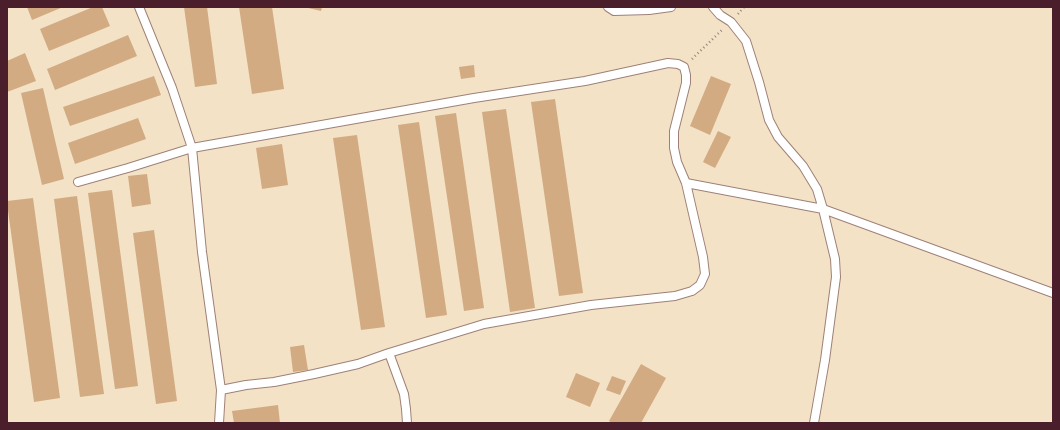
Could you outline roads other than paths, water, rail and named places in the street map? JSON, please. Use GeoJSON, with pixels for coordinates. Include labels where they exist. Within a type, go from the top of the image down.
{"type":"FeatureCollection","features":[{"type":"Feature","properties":{"kind":"lane"},"geometry":{"type":"LineString","coordinates":[[139,7],[172,88],[192,148],[202,252],[221,390],[219,423]]}},
{"type":"Feature","properties":{"kind":"lane"},"geometry":{"type":"LineString","coordinates":[[608,7],[614,11],[649,10],[671,7]]}},
{"type":"Feature","properties":{"kind":"lane"},"geometry":{"type":"LineString","coordinates":[[713,7],[720,15],[731,22],[746,42],[769,120],[778,137],[803,166],[817,189],[823,209],[835,259],[836,277],[825,360],[814,423]]}},
{"type":"Feature","properties":{"kind":"lane"},"geometry":{"type":"LineString","coordinates":[[78,182],[192,148],[474,98],[584,81],[668,63],[678,64],[684,67],[686,83],[674,131],[674,148],[677,162],[686,183],[703,257],[705,274],[700,286],[692,291],[675,296],[592,305],[484,324],[358,364],[274,382],[246,385],[221,390]]}},
{"type":"Feature","properties":{"kind":"lane"},"geometry":{"type":"LineString","coordinates":[[686,183],[823,209],[1053,293]]}},
{"type":"Feature","properties":{"kind":"lane"},"geometry":{"type":"LineString","coordinates":[[389,353],[404,394],[407,423]]}}]}
